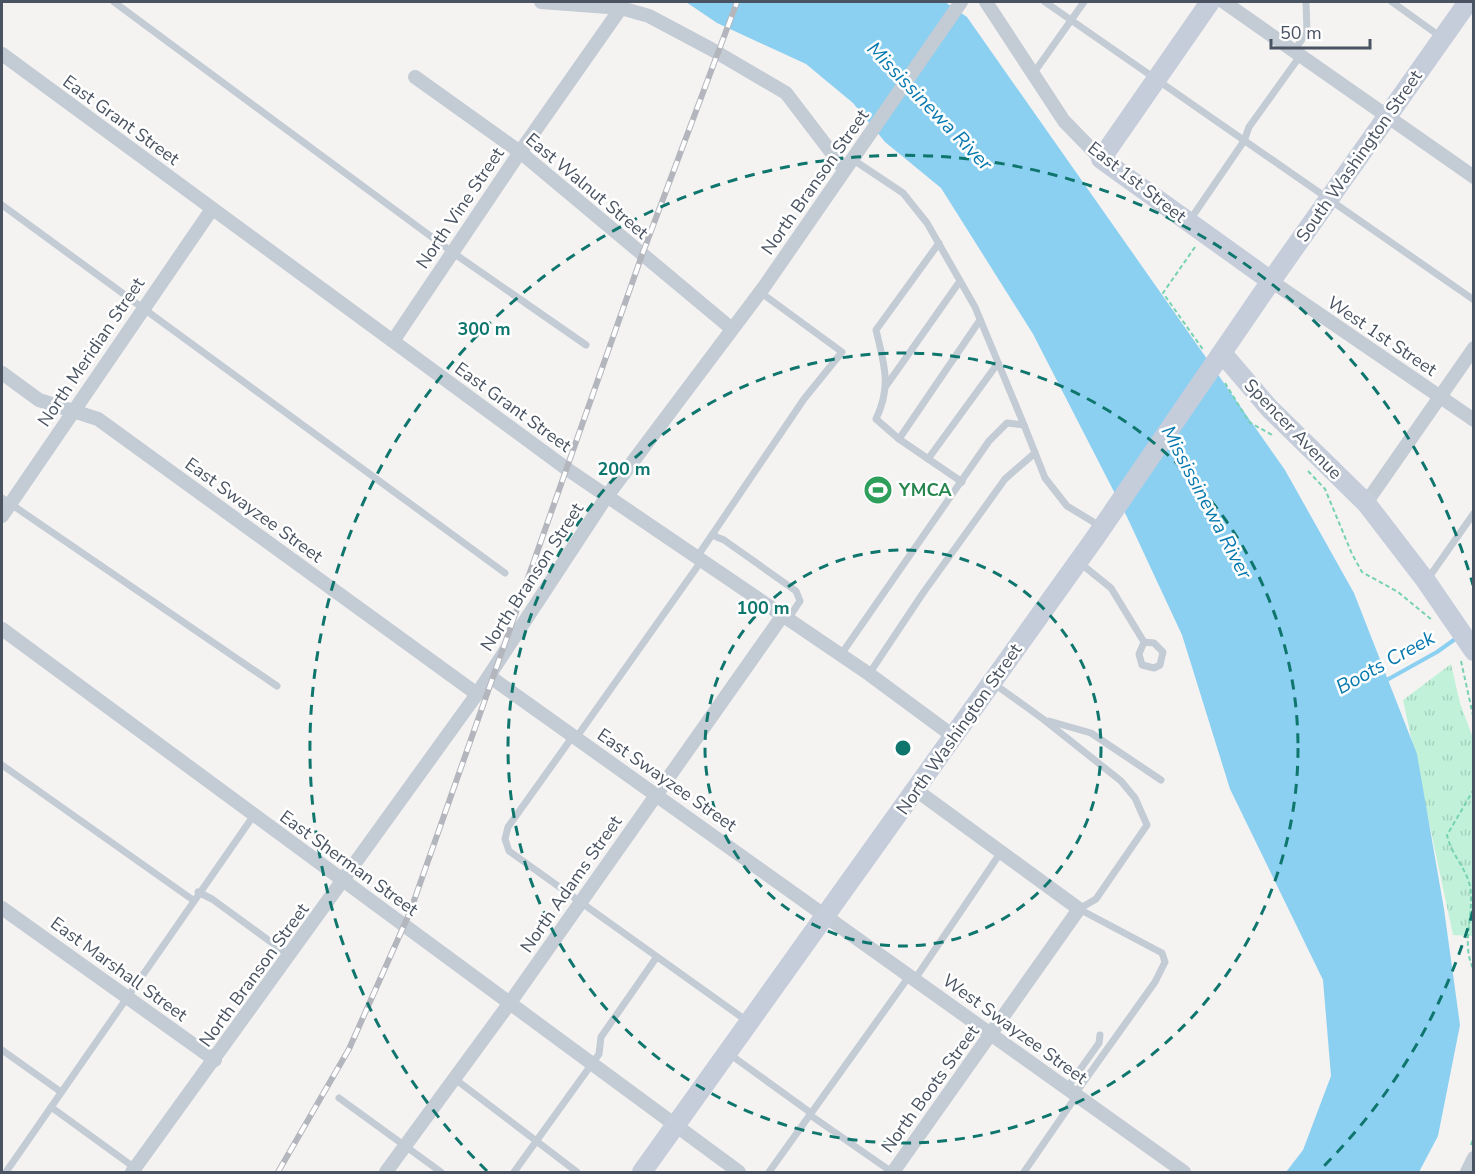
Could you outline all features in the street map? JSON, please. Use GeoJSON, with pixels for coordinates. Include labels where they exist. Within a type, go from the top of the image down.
{"type":"FeatureCollection","features":[{"type":"Feature","properties":{"kind":"main road"},"geometry":{"type":"LineString","coordinates":[[1101,159],[1210,2]]}},
{"type":"Feature","properties":{"kind":"main road","name":"South Washington Street"},"geometry":{"type":"LineString","coordinates":[[1271,281],[1468,2]]}},
{"type":"Feature","properties":{"kind":"main road","name":"East 1st Street"},"geometry":{"type":"LineString","coordinates":[[1101,159],[1271,281]]}},
{"type":"Feature","properties":{"kind":"main road","name":"North Washington Street"},"geometry":{"type":"LineString","coordinates":[[642,1173],[1078,562],[1271,281]]}},
{"type":"Feature","properties":{"kind":"main road","name":"Spencer Avenue"},"geometry":{"type":"LineString","coordinates":[[1222,353],[1270,409],[1366,503],[1458,626],[1468,652]]}},
{"type":"Feature","properties":{"kind":"street"},"geometry":{"type":"LineString","coordinates":[[541,2],[621,8],[649,16],[786,93],[852,160]]}},
{"type":"Feature","properties":{"kind":"street","name":"North Branson Street"},"geometry":{"type":"LineString","coordinates":[[134,1170],[477,694],[607,496],[760,292],[961,2]]}},
{"type":"Feature","properties":{"kind":"street","name":"East 1st Street"},"geometry":{"type":"LineString","coordinates":[[986,2],[1064,121],[1101,159]]}},
{"type":"Feature","properties":{"kind":"street"},"geometry":{"type":"LineString","coordinates":[[1224,2],[1473,176]]}},
{"type":"Feature","properties":{"kind":"street","name":"North Vine Street"},"geometry":{"type":"LineString","coordinates":[[393,341],[519,152],[621,8]]}},
{"type":"Feature","properties":{"kind":"street","name":"East Grant Street"},"geometry":{"type":"LineString","coordinates":[[2,54],[607,496],[869,674],[953,736]]}},
{"type":"Feature","properties":{"kind":"street","name":"East Walnut Street"},"geometry":{"type":"LineString","coordinates":[[415,77],[519,152],[732,329]]}},
{"type":"Feature","properties":{"kind":"street","name":"North Meridian Street"},"geometry":{"type":"LineString","coordinates":[[2,516],[6,500],[73,410],[212,209]]}},
{"type":"Feature","properties":{"kind":"street","name":"West 1st Street"},"geometry":{"type":"LineString","coordinates":[[1271,281],[1473,420]]}},
{"type":"Feature","properties":{"kind":"street"},"geometry":{"type":"LineString","coordinates":[[1366,503],[1473,348]]}},
{"type":"Feature","properties":{"kind":"street","name":"East Swayzee Street"},"geometry":{"type":"LineString","coordinates":[[2,373],[39,400],[98,419],[477,694]]}},
{"type":"Feature","properties":{"kind":"street","name":"North Adams Street"},"geometry":{"type":"LineString","coordinates":[[386,1173],[785,617]]}},
{"type":"Feature","properties":{"kind":"street","name":"East Sherman Street"},"geometry":{"type":"LineString","coordinates":[[2,629],[739,1173]]}},
{"type":"Feature","properties":{"kind":"street","name":"East Swayzee Street"},"geometry":{"type":"LineString","coordinates":[[489,676],[825,914]]}},
{"type":"Feature","properties":{"kind":"street"},"geometry":{"type":"LineString","coordinates":[[916,790],[1079,909]]}},
{"type":"Feature","properties":{"kind":"street","name":"East Marshall Street"},"geometry":{"type":"LineString","coordinates":[[2,908],[214,1060]]}},
{"type":"Feature","properties":{"kind":"street","name":"North Boots Street"},"geometry":{"type":"LineString","coordinates":[[892,1173],[1079,909]]}},
{"type":"Feature","properties":{"kind":"street","name":"West Swayzee Street"},"geometry":{"type":"LineString","coordinates":[[825,914],[1184,1173]]}},
{"type":"Feature","properties":{"kind":"street"},"geometry":{"type":"LineString","coordinates":[[1467,1173],[1473,1158]]}},
{"type":"Feature","properties":{"kind":"lane"},"geometry":{"type":"LineString","coordinates":[[114,2],[452,252],[586,345]]}},
{"type":"Feature","properties":{"kind":"lane"},"geometry":{"type":"LineString","coordinates":[[1045,2],[1473,300]]}},
{"type":"Feature","properties":{"kind":"lane"},"geometry":{"type":"LineString","coordinates":[[1033,74],[1084,2]]}},
{"type":"Feature","properties":{"kind":"lane"},"geometry":{"type":"LineString","coordinates":[[1189,222],[1244,141],[1249,127],[1297,53],[1308,32],[1306,2]]}},
{"type":"Feature","properties":{"kind":"lane"},"geometry":{"type":"LineString","coordinates":[[1392,2],[1443,38]]}},
{"type":"Feature","properties":{"kind":"lane"},"geometry":{"type":"LineString","coordinates":[[852,160],[903,193],[927,223],[980,320],[1045,478],[1067,506],[1106,521]]}},
{"type":"Feature","properties":{"kind":"lane"},"geometry":{"type":"LineString","coordinates":[[2,205],[505,573]]}},
{"type":"Feature","properties":{"kind":"lane"},"geometry":{"type":"LineString","coordinates":[[939,243],[876,330],[886,372],[885,399],[876,419],[899,439],[962,482]]}},
{"type":"Feature","properties":{"kind":"lane"},"geometry":{"type":"LineString","coordinates":[[885,386],[960,281]]}},
{"type":"Feature","properties":{"kind":"lane"},"geometry":{"type":"LineString","coordinates":[[749,1022],[508,851],[505,838],[508,827],[575,737],[699,558],[712,535],[804,399],[842,352],[760,292]]}},
{"type":"Feature","properties":{"kind":"lane"},"geometry":{"type":"LineString","coordinates":[[899,439],[980,320]]}},
{"type":"Feature","properties":{"kind":"lane"},"geometry":{"type":"LineString","coordinates":[[928,459],[998,363]]}},
{"type":"Feature","properties":{"kind":"lane"},"geometry":{"type":"LineString","coordinates":[[840,656],[989,441],[1007,423],[1024,425]]}},
{"type":"Feature","properties":{"kind":"lane"},"geometry":{"type":"LineString","coordinates":[[869,674],[922,593],[1005,479],[1035,453]]}},
{"type":"Feature","properties":{"kind":"lane"},"geometry":{"type":"LineString","coordinates":[[6,500],[277,686]]}},
{"type":"Feature","properties":{"kind":"lane"},"geometry":{"type":"LineString","coordinates":[[1426,581],[1473,513]]}},
{"type":"Feature","properties":{"kind":"lane"},"geometry":{"type":"LineString","coordinates":[[712,535],[724,540],[796,591],[800,601],[785,617]]}},
{"type":"Feature","properties":{"kind":"lane"},"geometry":{"type":"LineString","coordinates":[[1078,562],[1111,588],[1144,642]]}},
{"type":"Feature","properties":{"kind":"lane"},"geometry":{"type":"LineString","coordinates":[[992,682],[1121,781],[1135,798],[1147,825],[1096,899],[1079,909]]}},
{"type":"Feature","properties":{"kind":"lane"},"geometry":{"type":"LineString","coordinates":[[1043,719],[1091,733],[1161,780]]}},
{"type":"Feature","properties":{"kind":"lane"},"geometry":{"type":"LineString","coordinates":[[2,765],[193,900]]}},
{"type":"Feature","properties":{"kind":"lane"},"geometry":{"type":"LineString","coordinates":[[6,1173],[198,892],[254,815]]}},
{"type":"Feature","properties":{"kind":"lane"},"geometry":{"type":"LineString","coordinates":[[769,1173],[1001,852]]}},
{"type":"Feature","properties":{"kind":"lane"},"geometry":{"type":"LineString","coordinates":[[198,892],[212,899],[290,956]]}},
{"type":"Feature","properties":{"kind":"lane"},"geometry":{"type":"LineString","coordinates":[[1073,1092],[1155,982],[1165,962],[1162,953],[1079,909]]}},
{"type":"Feature","properties":{"kind":"lane"},"geometry":{"type":"LineString","coordinates":[[514,1173],[599,1054],[601,1037],[656,958]]}},
{"type":"Feature","properties":{"kind":"lane"},"geometry":{"type":"LineString","coordinates":[[1024,1173],[1073,1092],[1096,1049],[1100,1035]]}},
{"type":"Feature","properties":{"kind":"lane"},"geometry":{"type":"LineString","coordinates":[[2,1050],[61,1092]]}},
{"type":"Feature","properties":{"kind":"lane"},"geometry":{"type":"LineString","coordinates":[[727,1053],[892,1173]]}},
{"type":"Feature","properties":{"kind":"lane"},"geometry":{"type":"LineString","coordinates":[[455,1079],[577,1173]]}},
{"type":"Feature","properties":{"kind":"lane"},"geometry":{"type":"LineString","coordinates":[[339,1098],[441,1173]]}},
{"type":"Feature","properties":{"kind":"lane"},"geometry":{"type":"LineString","coordinates":[[51,1107],[134,1170]]}},
{"type":"Feature","properties":{"kind":"path"},"geometry":{"type":"LineString","coordinates":[[1468,652],[1473,720]]}},
{"type":"Feature","properties":{"kind":"path"},"geometry":{"type":"LineString","coordinates":[[1473,789],[1448,834],[1450,848],[1470,886],[1468,959],[1473,970]]}},
{"type":"Feature","properties":{"kind":"green space"},"geometry":{"type":"Polygon","coordinates":[[[1451,664],[1460,703],[1473,738],[1473,936],[1453,935],[1403,700],[1451,664]]]}},
{"type":"Feature","properties":{"kind":"water","name":"Mississinewa River"},"geometry":{"type":"Polygon","coordinates":[[[686,2],[945,2],[967,17],[1285,470],[1354,593],[1417,754],[1444,909],[1460,1025],[1438,1136],[1419,1172],[1286,1172],[1303,1150],[1331,1076],[1323,980],[1230,789],[1182,635],[1127,517],[1033,334],[941,188],[885,142],[853,103],[806,64],[717,23],[686,2]]]}},
{"type":"Feature","properties":{"kind":"waterway","name":"Boots Creek"},"geometry":{"type":"LineString","coordinates":[[1385,681],[1437,652],[1458,637]]}},
{"type":"Feature","properties":{"kind":"railway"},"geometry":{"type":"LineString","coordinates":[[278,1172],[349,1049],[410,912],[642,255],[737,2]]}},
{"type":"Feature","properties":{"kind":"place","name":"YMCA"},"geometry":{"type":"Point","coordinates":[878,490]}}]}
